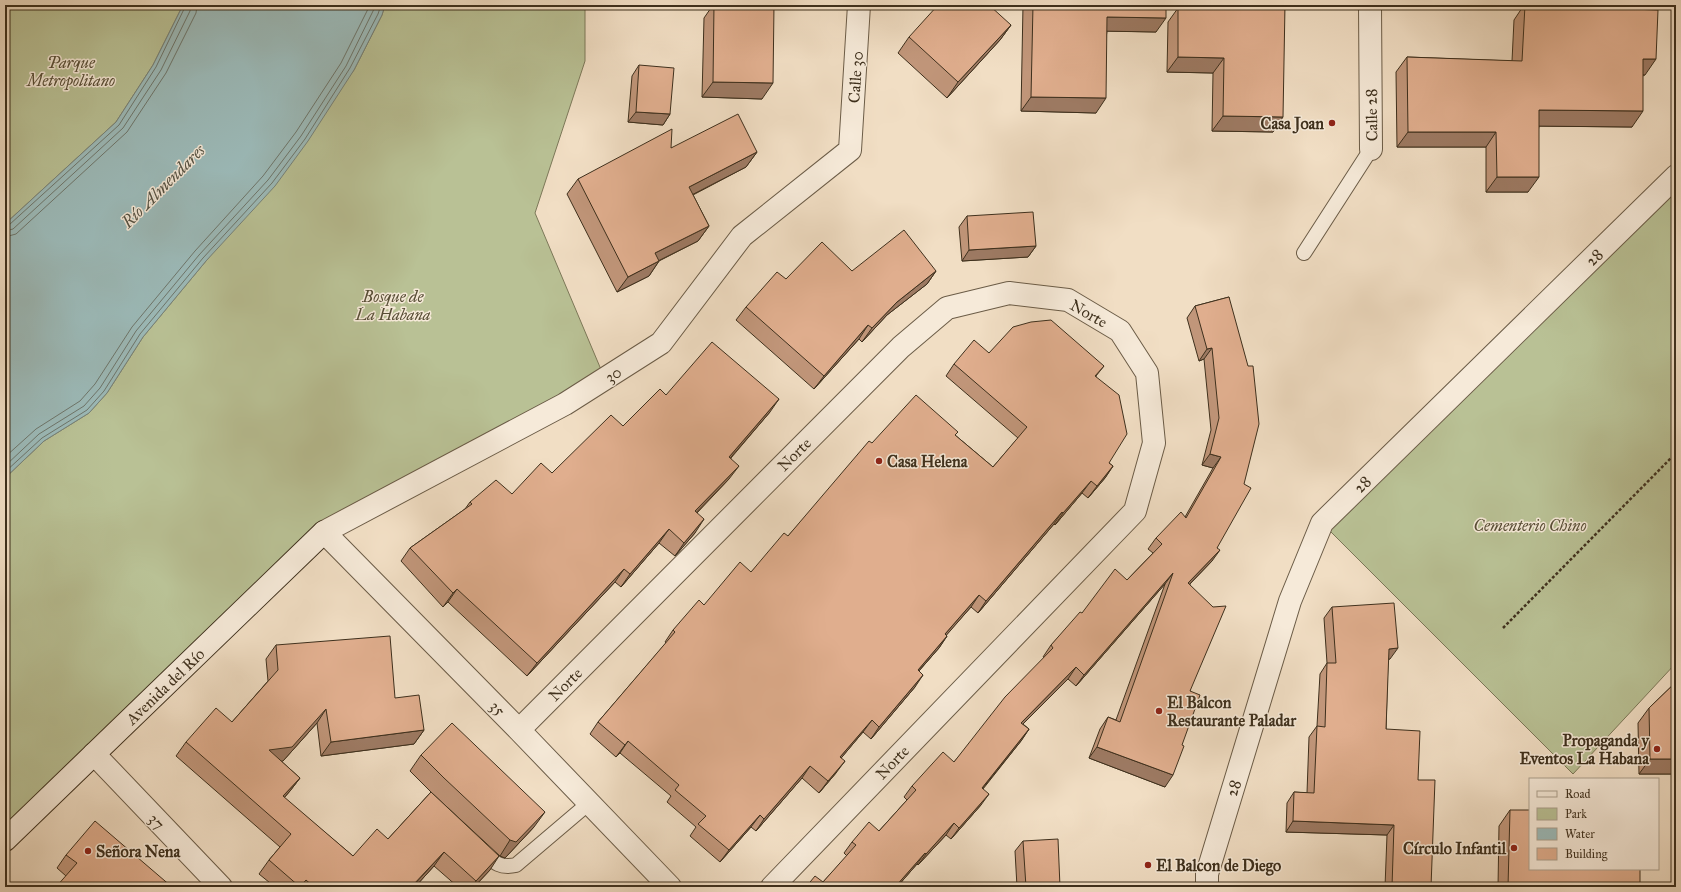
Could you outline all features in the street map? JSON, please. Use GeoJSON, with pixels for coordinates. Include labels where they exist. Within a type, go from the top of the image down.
{"type":"FeatureCollection","features":[{"type":"Feature","properties":{"kind":"street","name":"Calle 30"},"geometry":{"type":"LineString","coordinates":[[850,150],[859,5]]}},
{"type":"Feature","properties":{"kind":"street","name":"Calle 28"},"geometry":{"type":"LineString","coordinates":[[1370,5],[1371,149]]}},
{"type":"Feature","properties":{"kind":"street","name":"30"},"geometry":{"type":"LineString","coordinates":[[324,532],[566,404],[661,343],[742,236],[850,150]]}},
{"type":"Feature","properties":{"kind":"street","name":"28"},"geometry":{"type":"LineString","coordinates":[[1207,887],[1207,874],[1290,601],[1322,523],[1676,176]]}},
{"type":"Feature","properties":{"kind":"street","name":"Norte"},"geometry":{"type":"LineString","coordinates":[[519,730],[901,347],[947,308],[1009,293],[1068,300],[1120,331],[1147,373],[1154,444],[1136,511],[772,887]]}},
{"type":"Feature","properties":{"kind":"street","name":"35"},"geometry":{"type":"LineString","coordinates":[[324,532],[519,730],[670,887]]}},
{"type":"Feature","properties":{"kind":"street","name":"Avenida del Río"},"geometry":{"type":"LineString","coordinates":[[5,840],[324,532]]}},
{"type":"Feature","properties":{"kind":"street","name":"37"},"geometry":{"type":"LineString","coordinates":[[94,754],[221,887]]}},
{"type":"Feature","properties":{"kind":"lane","name":"Calle 28"},"geometry":{"type":"LineString","coordinates":[[1304,253],[1371,149]]}},
{"type":"Feature","properties":{"kind":"lane"},"geometry":{"type":"LineString","coordinates":[[472,842],[495,863],[506,867],[516,865],[589,803]]}},
{"type":"Feature","properties":{"kind":"path"},"geometry":{"type":"LineString","coordinates":[[1503,628],[1676,453]]}},
{"type":"Feature","properties":{"kind":"green space","name":"Parque Metropolitano"},"geometry":{"type":"Polygon","coordinates":[[[5,5],[183,5],[153,65],[116,122],[5,224],[5,5]]]}},
{"type":"Feature","properties":{"kind":"green space","name":"Bosque de La Habana"},"geometry":{"type":"Polygon","coordinates":[[[385,5],[585,5],[585,61],[535,213],[605,379],[324,532],[5,840],[5,478],[44,441],[89,413],[107,393],[143,337],[206,261],[354,70],[382,15],[385,5]]]}},
{"type":"Feature","properties":{"kind":"green space","name":"Cementerio Chino"},"geometry":{"type":"Polygon","coordinates":[[[1676,180],[1676,663],[1573,774],[1322,523],[1676,180]]]}},
{"type":"Feature","properties":{"kind":"water","name":"Río Almendares"},"geometry":{"type":"Polygon","coordinates":[[[183,5],[385,5],[382,15],[354,70],[308,141],[275,186],[206,261],[143,337],[107,393],[89,413],[44,441],[5,478],[5,224],[116,122],[153,65],[183,5]]]}},
{"type":"Feature","properties":{"kind":"building"},"geometry":{"type":"Polygon","coordinates":[[[714,5],[774,5],[773,83],[713,82],[714,5]]]}},
{"type":"Feature","properties":{"kind":"building"},"geometry":{"type":"Polygon","coordinates":[[[938,5],[989,5],[1011,25],[958,82],[909,37],[938,5]]]}},
{"type":"Feature","properties":{"kind":"building"},"geometry":{"type":"Polygon","coordinates":[[[1033,5],[1166,5],[1166,18],[1107,17],[1106,98],[1031,97],[1033,5]]]}},
{"type":"Feature","properties":{"kind":"building"},"geometry":{"type":"Polygon","coordinates":[[[1225,5],[1285,5],[1283,117],[1223,116],[1224,58],[1178,57],[1178,8],[1225,9],[1225,5]]]}},
{"type":"Feature","properties":{"kind":"building"},"geometry":{"type":"Polygon","coordinates":[[[1525,5],[1658,10],[1656,59],[1643,59],[1643,111],[1539,110],[1539,177],[1497,177],[1496,132],[1408,132],[1407,57],[1522,61],[1525,5]]]}},
{"type":"Feature","properties":{"kind":"building"},"geometry":{"type":"Polygon","coordinates":[[[639,65],[674,68],[670,114],[636,112],[639,65]]]}},
{"type":"Feature","properties":{"kind":"building"},"geometry":{"type":"Polygon","coordinates":[[[738,114],[757,152],[689,187],[709,226],[655,253],[659,261],[628,277],[578,179],[672,129],[671,148],[738,114]]]}},
{"type":"Feature","properties":{"kind":"building"},"geometry":{"type":"Polygon","coordinates":[[[1033,212],[1036,246],[969,250],[967,216],[1033,212]]]}},
{"type":"Feature","properties":{"kind":"building"},"geometry":{"type":"Polygon","coordinates":[[[904,230],[936,271],[897,302],[872,328],[868,325],[824,376],[746,307],[777,272],[786,279],[822,242],[852,271],[904,230]]]}},
{"type":"Feature","properties":{"kind":"building"},"geometry":{"type":"Polygon","coordinates":[[[1229,297],[1248,366],[1253,366],[1259,424],[1244,484],[1251,488],[1217,548],[1220,550],[1188,583],[1213,607],[1226,606],[1190,691],[1200,695],[1173,775],[1097,747],[1108,717],[1120,722],[1173,573],[1084,675],[1076,667],[1021,723],[1029,729],[982,788],[989,794],[959,828],[954,823],[895,887],[806,887],[815,876],[823,882],[856,845],[852,842],[869,822],[879,831],[916,790],[912,786],[943,752],[954,762],[1005,697],[1053,648],[1051,645],[1080,612],[1082,613],[1115,569],[1127,580],[1162,544],[1156,538],[1181,512],[1186,518],[1221,457],[1210,454],[1219,418],[1212,348],[1207,349],[1195,306],[1229,297]]]}},
{"type":"Feature","properties":{"kind":"building"},"geometry":{"type":"Polygon","coordinates":[[[1051,320],[1104,366],[1095,376],[1119,395],[1127,434],[1109,463],[1113,466],[1097,486],[1091,481],[1063,513],[1062,512],[986,601],[979,595],[945,634],[947,636],[918,670],[923,675],[879,727],[872,720],[840,757],[845,761],[828,781],[810,766],[764,819],[760,815],[729,850],[698,824],[706,816],[675,790],[679,785],[628,741],[625,745],[598,722],[675,632],[673,630],[699,600],[704,605],[740,562],[751,572],[784,533],[788,536],[869,441],[872,443],[916,395],[958,432],[955,435],[993,467],[1027,427],[954,364],[974,340],[989,353],[1013,327],[1031,322],[1051,320]]]}},
{"type":"Feature","properties":{"kind":"building"},"geometry":{"type":"Polygon","coordinates":[[[712,342],[779,399],[729,457],[739,466],[695,511],[704,519],[684,543],[669,529],[630,574],[624,569],[537,663],[457,589],[453,593],[410,548],[472,504],[470,502],[496,480],[512,494],[541,463],[552,473],[611,415],[623,426],[660,389],[666,395],[712,342]]]}},
{"type":"Feature","properties":{"kind":"building"},"geometry":{"type":"Polygon","coordinates":[[[1394,603],[1398,648],[1389,649],[1386,729],[1420,731],[1418,780],[1435,780],[1431,887],[1392,887],[1394,825],[1293,821],[1294,792],[1314,793],[1317,726],[1325,727],[1327,663],[1336,663],[1332,607],[1394,603]]]}},
{"type":"Feature","properties":{"kind":"building"},"geometry":{"type":"Polygon","coordinates":[[[390,636],[395,698],[419,695],[424,730],[331,742],[326,709],[292,747],[269,750],[300,778],[283,796],[353,856],[377,829],[388,839],[431,792],[499,856],[476,881],[444,852],[413,885],[415,887],[314,887],[306,880],[300,887],[269,860],[291,834],[186,742],[216,708],[232,722],[278,670],[276,645],[390,636]]]}},
{"type":"Feature","properties":{"kind":"building","name":"Propaganda y Eventos La Habana"},"geometry":{"type":"Polygon","coordinates":[[[1676,682],[1676,759],[1650,759],[1649,708],[1676,682]]]}},
{"type":"Feature","properties":{"kind":"building"},"geometry":{"type":"Polygon","coordinates":[[[452,723],[545,812],[516,842],[510,840],[421,755],[452,723]]]}},
{"type":"Feature","properties":{"kind":"building","name":"Círculo Infantil"},"geometry":{"type":"Polygon","coordinates":[[[1510,810],[1529,810],[1529,870],[1640,870],[1640,887],[1508,887],[1510,810]]]}},
{"type":"Feature","properties":{"kind":"building"},"geometry":{"type":"Polygon","coordinates":[[[95,821],[172,887],[56,887],[77,863],[66,855],[95,821]]]}},
{"type":"Feature","properties":{"kind":"building"},"geometry":{"type":"Polygon","coordinates":[[[1058,839],[1060,887],[1026,887],[1023,841],[1058,839]]]}},
{"type":"Feature","properties":{"kind":"place","name":"Casa Joan"},"geometry":{"type":"Point","coordinates":[1332,123]}},
{"type":"Feature","properties":{"kind":"place","name":"Casa Helena"},"geometry":{"type":"Point","coordinates":[879,461]}},
{"type":"Feature","properties":{"kind":"place","name":"El Balcon Restaurante Paladar"},"geometry":{"type":"Point","coordinates":[1159,711]}},
{"type":"Feature","properties":{"kind":"place","name":"Propaganda y Eventos La Habana"},"geometry":{"type":"Point","coordinates":[1657,749]}},
{"type":"Feature","properties":{"kind":"place","name":"Círculo Infantil"},"geometry":{"type":"Point","coordinates":[1514,848]}},
{"type":"Feature","properties":{"kind":"place","name":"Señora Nena"},"geometry":{"type":"Point","coordinates":[88,851]}},
{"type":"Feature","properties":{"kind":"place","name":"El Balcon de Diego"},"geometry":{"type":"Point","coordinates":[1148,865]}}]}
